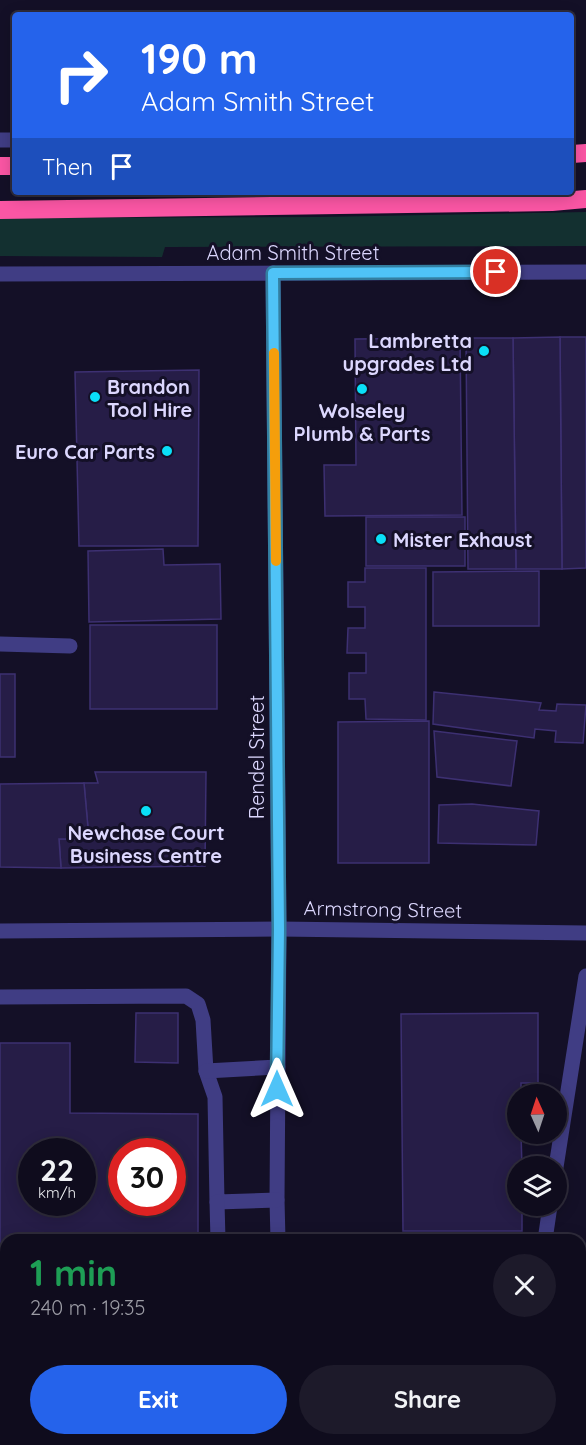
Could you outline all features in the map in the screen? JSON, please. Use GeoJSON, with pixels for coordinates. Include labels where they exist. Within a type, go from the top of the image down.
{"type":"FeatureCollection","features":[{"type":"Feature","properties":{"kind":"highway"},"geometry":{"type":"LineString","coordinates":[[0,210],[552,202],[586,199]]}},
{"type":"Feature","properties":{"kind":"street","name":"Adam Smith Street"},"geometry":{"type":"LineString","coordinates":[[0,274],[586,272]]}},
{"type":"Feature","properties":{"kind":"street","name":"Rendel Street"},"geometry":{"type":"LineString","coordinates":[[273,273],[279,929],[278,1234]]}},
{"type":"Feature","properties":{"kind":"street"},"geometry":{"type":"LineString","coordinates":[[0,644],[70,646]]}},
{"type":"Feature","properties":{"kind":"street","name":"Armstrong Street"},"geometry":{"type":"LineString","coordinates":[[0,931],[279,929],[586,933]]}},
{"type":"Feature","properties":{"kind":"street"},"geometry":{"type":"LineString","coordinates":[[558,1156],[586,976]]}},
{"type":"Feature","properties":{"kind":"street"},"geometry":{"type":"LineString","coordinates":[[0,997],[186,996],[198,1004],[203,1020],[206,1071],[215,1097],[218,1234]]}},
{"type":"Feature","properties":{"kind":"street"},"geometry":{"type":"LineString","coordinates":[[206,1071],[278,1067]]}},
{"type":"Feature","properties":{"kind":"street"},"geometry":{"type":"LineString","coordinates":[[217,1202],[277,1200]]}},
{"type":"Feature","properties":{"kind":"street"},"geometry":{"type":"LineString","coordinates":[[546,1234],[549,1216]]}},
{"type":"Feature","properties":{"kind":"green space"},"geometry":{"type":"Polygon","coordinates":[[[586,212],[586,246],[165,247],[162,257],[0,256],[0,218],[319,217],[586,212]]]}},
{"type":"Feature","properties":{"kind":"building"},"geometry":{"type":"Polygon","coordinates":[[[560,337],[586,337],[586,568],[562,569],[560,337]]]}},
{"type":"Feature","properties":{"kind":"building"},"geometry":{"type":"Polygon","coordinates":[[[560,337],[562,569],[516,569],[513,338],[560,337]]]}},
{"type":"Feature","properties":{"kind":"building"},"geometry":{"type":"Polygon","coordinates":[[[460,338],[462,515],[325,516],[324,465],[356,465],[355,339],[460,338]]]}},
{"type":"Feature","properties":{"kind":"building"},"geometry":{"type":"Polygon","coordinates":[[[466,338],[513,338],[516,569],[468,569],[466,338]]]}},
{"type":"Feature","properties":{"kind":"building"},"geometry":{"type":"Polygon","coordinates":[[[199,370],[198,546],[79,546],[75,372],[199,370]]]}},
{"type":"Feature","properties":{"kind":"building"},"geometry":{"type":"Polygon","coordinates":[[[366,517],[465,517],[465,566],[366,566],[366,517]]]}},
{"type":"Feature","properties":{"kind":"building"},"geometry":{"type":"Polygon","coordinates":[[[163,549],[164,565],[220,564],[221,619],[89,622],[88,551],[163,549]]]}},
{"type":"Feature","properties":{"kind":"building"},"geometry":{"type":"Polygon","coordinates":[[[365,568],[426,568],[426,720],[366,719],[365,699],[349,699],[349,673],[366,673],[366,653],[347,653],[348,628],[365,628],[365,607],[348,607],[348,582],[365,582],[365,568]]]}},
{"type":"Feature","properties":{"kind":"building"},"geometry":{"type":"Polygon","coordinates":[[[539,571],[539,626],[433,626],[433,572],[539,571]]]}},
{"type":"Feature","properties":{"kind":"building"},"geometry":{"type":"Polygon","coordinates":[[[90,625],[217,625],[217,709],[90,709],[90,625]]]}},
{"type":"Feature","properties":{"kind":"building"},"geometry":{"type":"Polygon","coordinates":[[[0,674],[15,674],[15,757],[0,757],[0,674]]]}},
{"type":"Feature","properties":{"kind":"building"},"geometry":{"type":"Polygon","coordinates":[[[434,692],[541,703],[539,710],[556,711],[557,704],[586,705],[583,743],[555,742],[556,731],[535,729],[534,738],[433,724],[434,692]]]}},
{"type":"Feature","properties":{"kind":"building"},"geometry":{"type":"Polygon","coordinates":[[[429,721],[429,863],[338,863],[338,722],[429,721]]]}},
{"type":"Feature","properties":{"kind":"building"},"geometry":{"type":"Polygon","coordinates":[[[434,731],[517,741],[511,786],[437,777],[434,731]]]}},
{"type":"Feature","properties":{"kind":"building","name":"Newchase Court Business Centre"},"geometry":{"type":"Polygon","coordinates":[[[95,772],[206,772],[205,866],[61,868],[59,839],[89,839],[84,783],[98,783],[95,772]]]}},
{"type":"Feature","properties":{"kind":"building"},"geometry":{"type":"Polygon","coordinates":[[[84,783],[89,839],[59,839],[61,868],[0,867],[0,784],[84,783]]]}},
{"type":"Feature","properties":{"kind":"building"},"geometry":{"type":"Polygon","coordinates":[[[472,804],[539,811],[536,845],[438,843],[439,805],[472,804]]]}},
{"type":"Feature","properties":{"kind":"building"},"geometry":{"type":"Polygon","coordinates":[[[136,1013],[178,1013],[178,1063],[135,1062],[136,1013]]]}},
{"type":"Feature","properties":{"kind":"building"},"geometry":{"type":"Polygon","coordinates":[[[538,1013],[538,1083],[507,1084],[507,1144],[521,1144],[522,1156],[507,1156],[507,1216],[522,1216],[522,1231],[403,1231],[401,1014],[538,1013]]]}},
{"type":"Feature","properties":{"kind":"building"},"geometry":{"type":"Polygon","coordinates":[[[0,1043],[70,1043],[70,1113],[198,1114],[198,1234],[0,1234],[0,1043]]]}},
{"type":"Feature","properties":{"kind":"slow traffic"},"geometry":{"type":"LineString","coordinates":[[274,353],[276,561]]}},
{"type":"Feature","properties":{"kind":"place","name":"Lambretta upgrades Ltd"},"geometry":{"type":"Point","coordinates":[484,351]}},
{"type":"Feature","properties":{"kind":"place","name":"Wolseley Plumb & Parts"},"geometry":{"type":"Point","coordinates":[362,389]}},
{"type":"Feature","properties":{"kind":"place","name":"Brandon Tool Hire"},"geometry":{"type":"Point","coordinates":[95,397]}},
{"type":"Feature","properties":{"kind":"place","name":"Euro Car Parts"},"geometry":{"type":"Point","coordinates":[167,451]}},
{"type":"Feature","properties":{"kind":"place","name":"Mister Exhaust"},"geometry":{"type":"Point","coordinates":[381,539]}},
{"type":"Feature","properties":{"kind":"place","name":"Newchase Court Business Centre"},"geometry":{"type":"Point","coordinates":[146,811]}},
{"type":"Feature","properties":{"kind":"route"},"geometry":{"type":"LineString","coordinates":[[277,1089],[279,929],[273,273],[496,272]]}}]}
